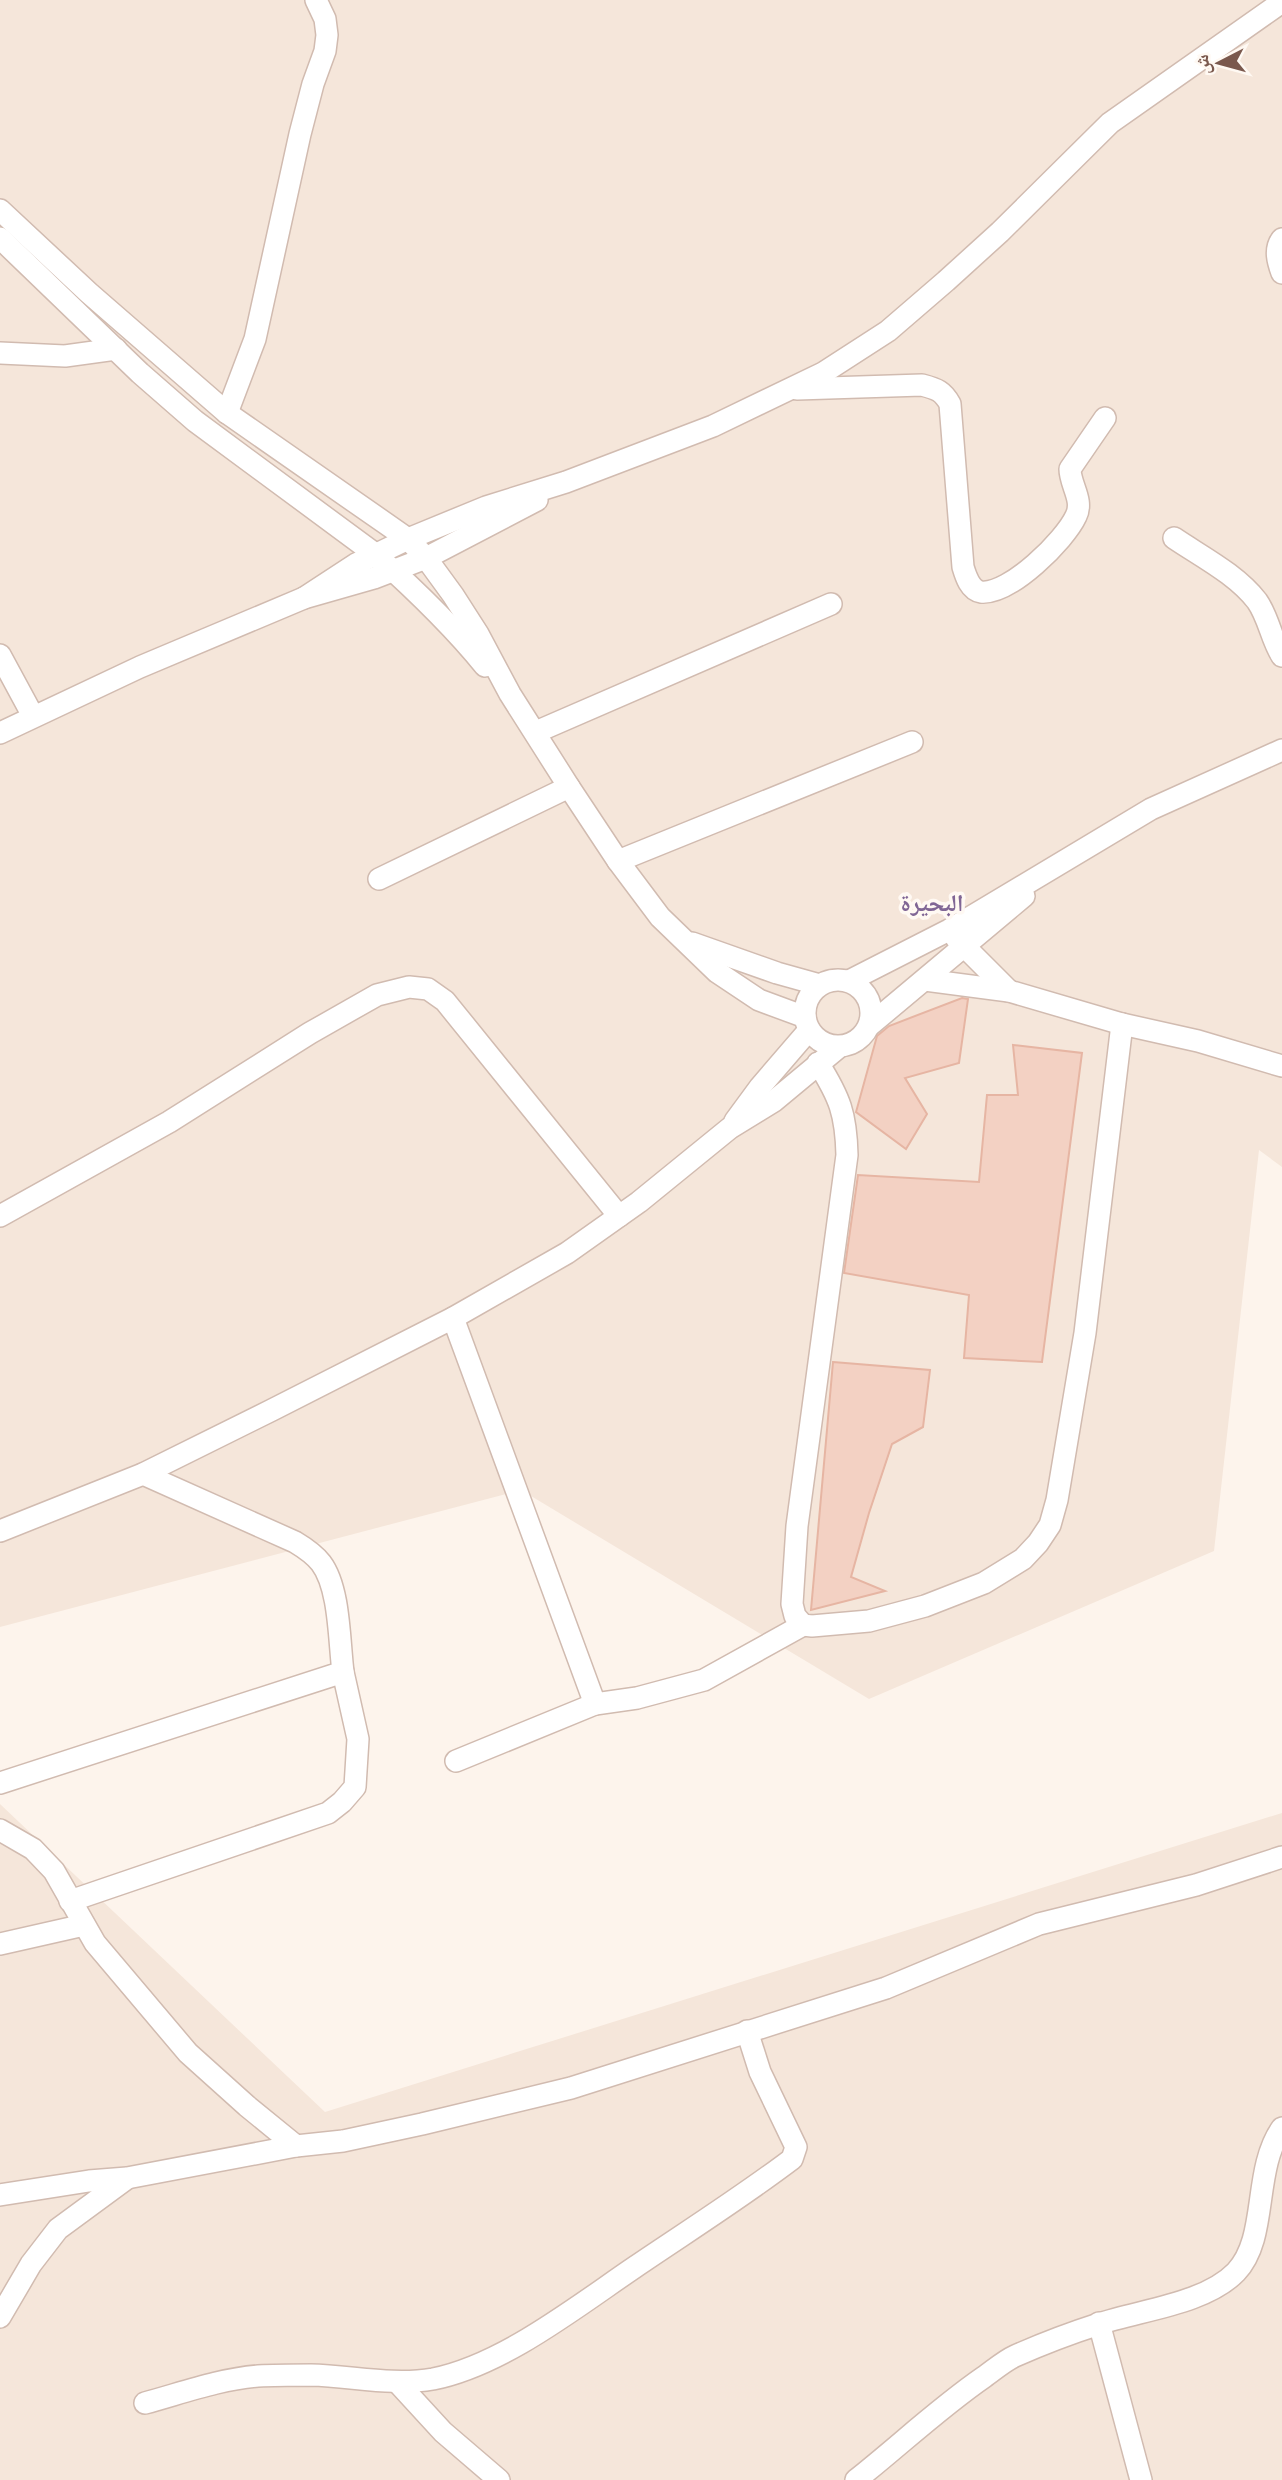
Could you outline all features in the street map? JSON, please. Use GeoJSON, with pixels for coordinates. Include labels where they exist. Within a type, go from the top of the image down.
{"type":"FeatureCollection","features":[{"type":"Feature","properties":{"kind":"street"},"geometry":{"type":"LineString","coordinates":[[227,413],[256,339],[300,134],[325,51],[325,19],[316,0]]}},
{"type":"Feature","properties":{"kind":"street"},"geometry":{"type":"LineString","coordinates":[[304,598],[375,554],[408,539],[486,507],[566,482],[713,426],[823,373],[888,331],[1000,232],[1110,123],[1282,2]]}},
{"type":"Feature","properties":{"kind":"street"},"geometry":{"type":"LineString","coordinates":[[0,210],[89,293],[227,413],[408,539],[426,558],[478,634],[510,694],[569,787],[618,861],[660,917],[718,972],[759,1000],[807,1023],[821,1043],[839,1047]]}},
{"type":"Feature","properties":{"kind":"street"},"geometry":{"type":"LineString","coordinates":[[0,238],[195,421],[375,554],[444,619],[510,694]]}},
{"type":"Feature","properties":{"kind":"street"},"geometry":{"type":"LineString","coordinates":[[1282,239],[1277,253],[1282,273]]}},
{"type":"Feature","properties":{"kind":"street"},"geometry":{"type":"LineString","coordinates":[[0,354],[65,356],[116,349]]}},
{"type":"Feature","properties":{"kind":"street"},"geometry":{"type":"LineString","coordinates":[[792,389],[922,385],[945,393],[950,404],[963,567],[972,587],[979,592],[995,590],[1019,576],[1053,548],[1076,516],[1078,508],[1070,469],[1105,418]]}},
{"type":"Feature","properties":{"kind":"street"},"geometry":{"type":"LineString","coordinates":[[0,733],[140,667],[304,598],[394,571],[426,558],[508,517],[566,482]]}},
{"type":"Feature","properties":{"kind":"street"},"geometry":{"type":"LineString","coordinates":[[1174,538],[1242,584],[1268,620],[1282,656]]}},
{"type":"Feature","properties":{"kind":"street"},"geometry":{"type":"LineString","coordinates":[[536,732],[831,604]]}},
{"type":"Feature","properties":{"kind":"street"},"geometry":{"type":"LineString","coordinates":[[0,655],[33,716]]}},
{"type":"Feature","properties":{"kind":"street"},"geometry":{"type":"LineString","coordinates":[[618,861],[912,742]]}},
{"type":"Feature","properties":{"kind":"street"},"geometry":{"type":"LineString","coordinates":[[849,981],[949,930],[1151,810],[1282,750]]}},
{"type":"Feature","properties":{"kind":"street"},"geometry":{"type":"LineString","coordinates":[[379,879],[569,787]]}},
{"type":"Feature","properties":{"kind":"street"},"geometry":{"type":"LineString","coordinates":[[0,1531],[143,1474],[453,1318],[567,1253],[620,1216],[730,1128],[774,1101],[839,1047],[852,1044],[863,1036],[870,1025],[1069,859]]}},
{"type":"Feature","properties":{"kind":"street"},"geometry":{"type":"LineString","coordinates":[[949,930],[1009,991]]}},
{"type":"Feature","properties":{"kind":"street"},"geometry":{"type":"LineString","coordinates":[[688,942],[777,974],[820,985]]}},
{"type":"Feature","properties":{"kind":"street"},"geometry":{"type":"LineString","coordinates":[[730,1128],[807,1023],[808,999],[820,985],[834,980],[849,981],[858,986],[870,1004],[870,1025]]}},
{"type":"Feature","properties":{"kind":"street"},"geometry":{"type":"LineString","coordinates":[[925,980],[1009,991],[1282,1066]]}},
{"type":"Feature","properties":{"kind":"street"},"geometry":{"type":"LineString","coordinates":[[0,1216],[169,1122],[310,1033],[377,995],[409,987],[428,989],[445,1001],[620,1216]]}},
{"type":"Feature","properties":{"kind":"street"},"geometry":{"type":"LineString","coordinates":[[456,1761],[594,1704],[637,1698],[704,1680],[803,1625],[826,1626],[869,1621],[925,1606],[985,1583],[1023,1559],[1038,1543],[1050,1525],[1057,1500],[1085,1333],[1122,1024]]}},
{"type":"Feature","properties":{"kind":"street"},"geometry":{"type":"LineString","coordinates":[[803,1625],[795,1616],[792,1604],[797,1526],[847,1155],[846,1126],[842,1109],[835,1091],[818,1063]]}},
{"type":"Feature","properties":{"kind":"street"},"geometry":{"type":"LineString","coordinates":[[453,1318],[594,1704]]}},
{"type":"Feature","properties":{"kind":"street"},"geometry":{"type":"LineString","coordinates":[[69,1901],[328,1813],[355,1787],[358,1739],[343,1672],[332,1585],[322,1564],[311,1552],[295,1542],[143,1474]]}},
{"type":"Feature","properties":{"kind":"street"},"geometry":{"type":"LineString","coordinates":[[0,1783],[343,1672]]}},
{"type":"Feature","properties":{"kind":"street"},"geometry":{"type":"LineString","coordinates":[[0,1830],[33,1849],[54,1871],[83,1925],[110,1963],[188,2053],[296,2146]]}},
{"type":"Feature","properties":{"kind":"street"},"geometry":{"type":"LineString","coordinates":[[0,2195],[127,2178],[296,2146],[342,2141],[558,2091],[886,1988],[1038,1924],[1196,1885],[1282,1857]]}},
{"type":"Feature","properties":{"kind":"street"},"geometry":{"type":"LineString","coordinates":[[0,1944],[83,1925]]}},
{"type":"Feature","properties":{"kind":"street"},"geometry":{"type":"LineString","coordinates":[[145,2403],[211,2384],[257,2376],[314,2375],[398,2382],[433,2379],[470,2368],[558,2319],[792,2159],[796,2147],[760,2072],[747,2031]]}},
{"type":"Feature","properties":{"kind":"street"},"geometry":{"type":"LineString","coordinates":[[856,2480],[959,2394],[1012,2357],[1099,2323],[1218,2287],[1247,2257],[1273,2171],[1274,2140],[1282,2128]]}},
{"type":"Feature","properties":{"kind":"street"},"geometry":{"type":"LineString","coordinates":[[0,2317],[31,2264],[58,2230],[127,2178]]}},
{"type":"Feature","properties":{"kind":"street"},"geometry":{"type":"LineString","coordinates":[[1099,2323],[1141,2480]]}},
{"type":"Feature","properties":{"kind":"street"},"geometry":{"type":"LineString","coordinates":[[398,2382],[443,2432],[499,2480]]}},
{"type":"Feature","properties":{"kind":"shaded area"},"geometry":{"type":"Polygon","coordinates":[[[0,0],[1282,0],[1282,1167],[1259,1150],[1214,1551],[869,1699],[521,1490],[0,1627],[0,0]]]}},
{"type":"Feature","properties":{"kind":"shaded area"},"geometry":{"type":"Polygon","coordinates":[[[0,1804],[325,2112],[1282,1813],[1282,2480],[0,2480],[0,1804]]]}},
{"type":"Feature","properties":{"kind":"building"},"geometry":{"type":"Polygon","coordinates":[[[962,998],[968,999],[959,1063],[905,1078],[927,1114],[906,1149],[856,1112],[877,1036],[889,1026],[962,998]]]}},
{"type":"Feature","properties":{"kind":"building"},"geometry":{"type":"Polygon","coordinates":[[[1013,1045],[1082,1053],[1042,1362],[964,1358],[969,1295],[844,1273],[858,1175],[979,1182],[987,1095],[1018,1095],[1013,1045]]]}},
{"type":"Feature","properties":{"kind":"building"},"geometry":{"type":"Polygon","coordinates":[[[833,1362],[930,1370],[923,1427],[892,1444],[851,1577],[885,1591],[811,1610],[833,1362]]]}},
{"type":"Feature","properties":{"kind":"district","name":"البحيرة"},"geometry":{"type":"Point","coordinates":[932,903]}}]}
